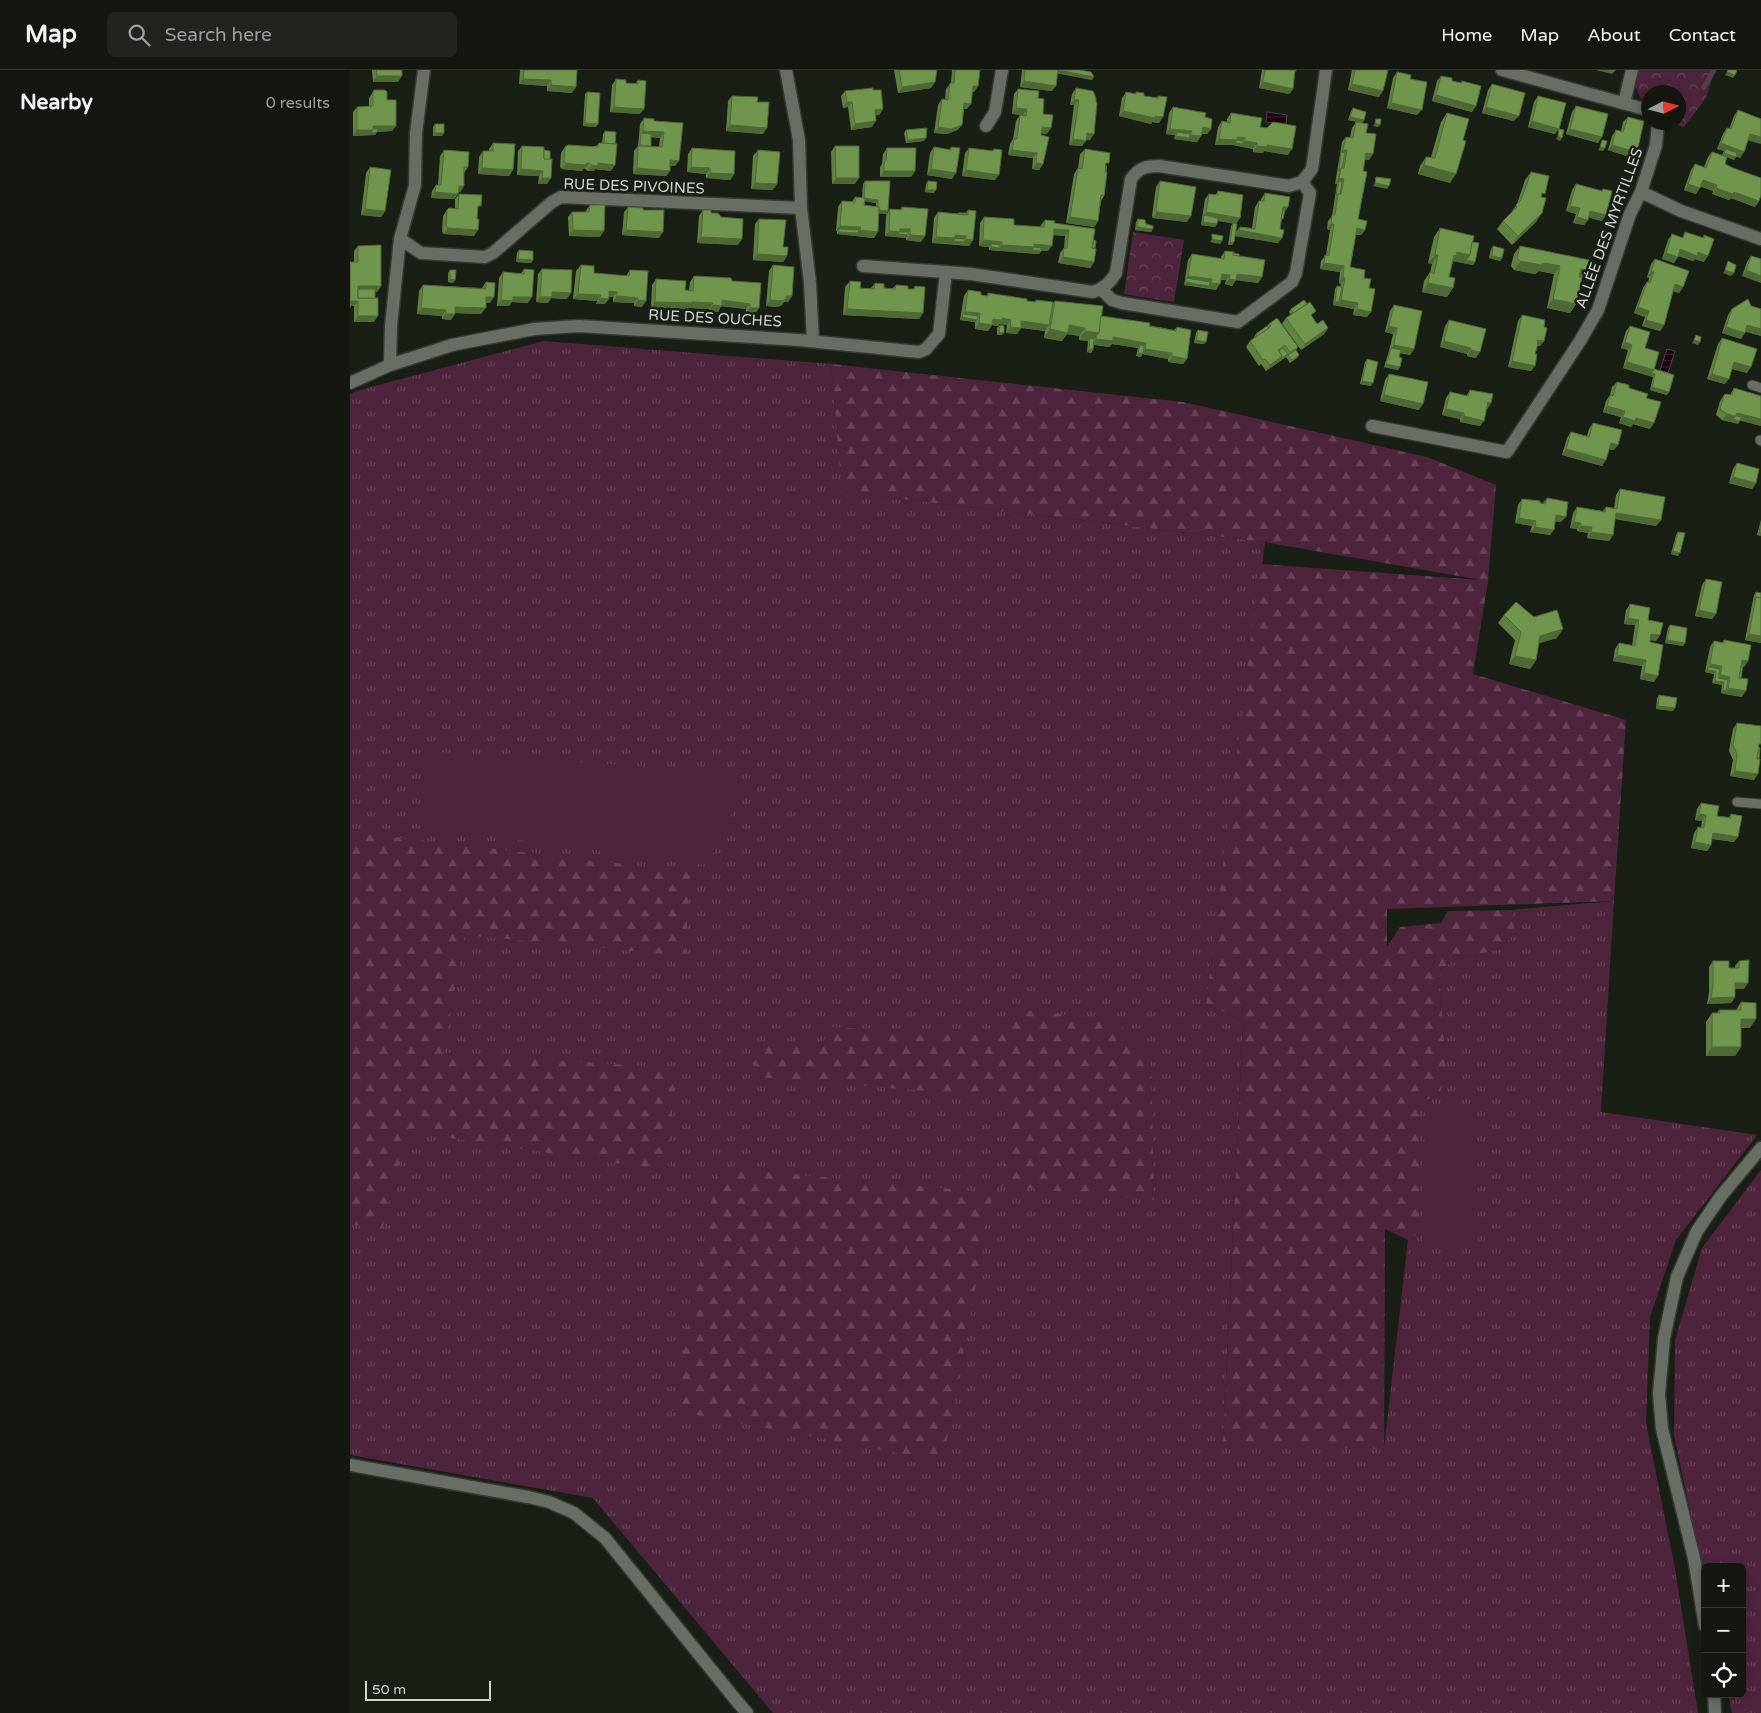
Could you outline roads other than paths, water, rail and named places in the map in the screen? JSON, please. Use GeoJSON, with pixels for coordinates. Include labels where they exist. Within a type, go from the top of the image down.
{"type":"FeatureCollection","features":[{"type":"Feature","properties":{"kind":"street"},"geometry":{"type":"LineString","coordinates":[[390,365],[391,326],[400,239],[415,185],[416,133],[424,70]]}},
{"type":"Feature","properties":{"kind":"street"},"geometry":{"type":"LineString","coordinates":[[786,70],[799,140],[801,208],[810,284],[813,341]]}},
{"type":"Feature","properties":{"kind":"street"},"geometry":{"type":"LineString","coordinates":[[986,126],[995,112],[1002,70]]}},
{"type":"Feature","properties":{"kind":"street"},"geometry":{"type":"LineString","coordinates":[[863,266],[971,274],[1093,292],[1101,289],[1111,282],[1116,273],[1131,179],[1144,166],[1159,166],[1289,186],[1302,182],[1312,169],[1326,70]]}},
{"type":"Feature","properties":{"kind":"street"},"geometry":{"type":"LineString","coordinates":[[1502,70],[1641,108]]}},
{"type":"Feature","properties":{"kind":"street"},"geometry":{"type":"LineString","coordinates":[[1624,103],[1632,70]]}},
{"type":"Feature","properties":{"kind":"street","name":"ALLÉE DES MYRTILLES"},"geometry":{"type":"LineString","coordinates":[[1372,426],[1507,452],[1580,341],[1598,310],[1630,214],[1641,192],[1656,145],[1657,130]]}},
{"type":"Feature","properties":{"kind":"street"},"geometry":{"type":"LineString","coordinates":[[1101,289],[1112,300],[1122,304],[1238,322],[1292,282],[1296,272],[1310,193],[1302,182]]}},
{"type":"Feature","properties":{"kind":"street"},"geometry":{"type":"LineString","coordinates":[[1641,192],[1681,211],[1761,239]]}},
{"type":"Feature","properties":{"kind":"street","name":"RUE DES PIVOINES"},"geometry":{"type":"LineString","coordinates":[[400,239],[421,252],[485,257],[493,253],[552,202],[561,197],[801,208]]}},
{"type":"Feature","properties":{"kind":"street","name":"RUE DES OUCHES"},"geometry":{"type":"LineString","coordinates":[[350,383],[390,365],[452,345],[534,329],[570,326],[813,341],[919,352],[926,349],[939,334],[946,272]]}},
{"type":"Feature","properties":{"kind":"street"},"geometry":{"type":"LineString","coordinates":[[1702,1608],[1694,1558],[1662,1429],[1659,1394],[1664,1338],[1677,1277],[1697,1231],[1721,1196],[1761,1148]]}},
{"type":"Feature","properties":{"kind":"street"},"geometry":{"type":"LineString","coordinates":[[350,1465],[528,1497],[549,1502],[574,1513],[605,1538],[734,1700],[747,1713]]}},
{"type":"Feature","properties":{"kind":"street"},"geometry":{"type":"LineString","coordinates":[[1714,1698],[1715,1713]]}},
{"type":"Feature","properties":{"kind":"lane"},"geometry":{"type":"LineString","coordinates":[[1737,802],[1761,804]]}},
{"type":"Feature","properties":{"kind":"waterway"},"geometry":{"type":"LineString","coordinates":[[1704,87],[1714,70]]}}]}
